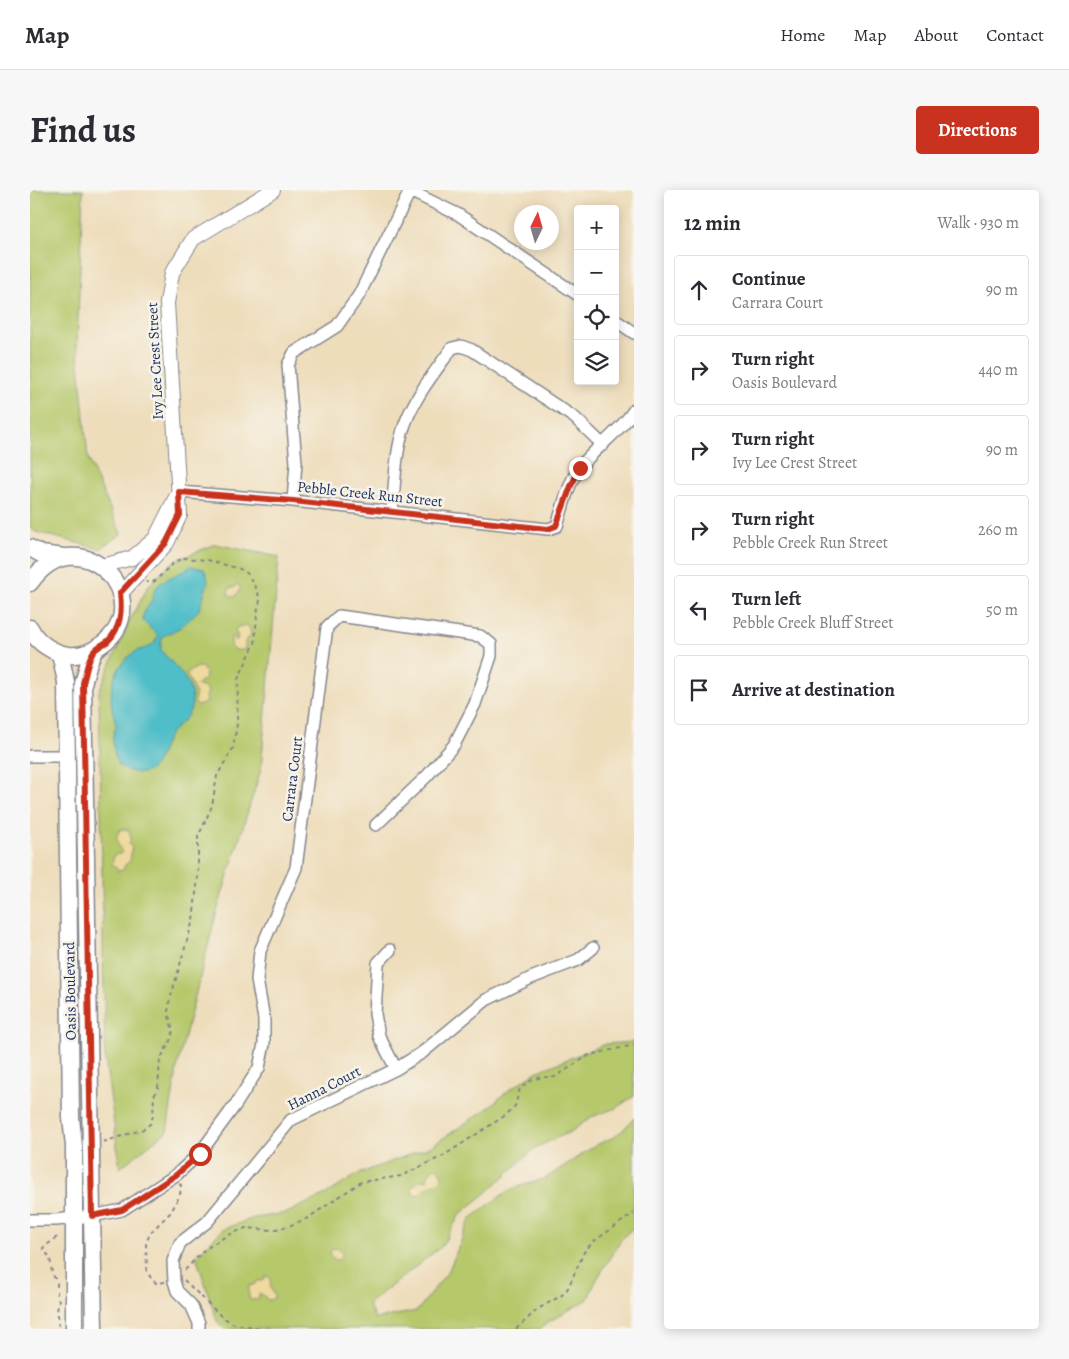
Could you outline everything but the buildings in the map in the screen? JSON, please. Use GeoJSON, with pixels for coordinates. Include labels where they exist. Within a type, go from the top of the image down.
{"type":"FeatureCollection","features":[{"type":"Feature","properties":{"kind":"main road"},"geometry":{"type":"LineString","coordinates":[[30,548],[41,554],[80,558],[102,566],[113,578],[120,593],[122,610],[118,627],[108,641],[94,650],[83,654],[60,653],[45,646],[33,634],[30,628]]}},
{"type":"Feature","properties":{"kind":"main road"},"geometry":{"type":"LineString","coordinates":[[30,583],[38,572],[52,562],[68,557]]}},
{"type":"Feature","properties":{"kind":"main road","name":"Oasis Boulevard"},"geometry":{"type":"LineString","coordinates":[[94,650],[83,683],[94,1329]]}},
{"type":"Feature","properties":{"kind":"main road","name":"Oasis Boulevard"},"geometry":{"type":"LineString","coordinates":[[60,653],[66,682],[71,1118],[74,1146],[74,1329]]}},
{"type":"Feature","properties":{"kind":"street","name":"Ivy Lee Crest Street"},"geometry":{"type":"LineString","coordinates":[[120,593],[166,543],[180,515],[167,303],[172,273],[193,239],[273,190]]}},
{"type":"Feature","properties":{"kind":"street"},"geometry":{"type":"LineString","coordinates":[[293,501],[296,463],[288,365],[294,353],[337,326],[359,296],[409,191],[459,215],[574,292]]}},
{"type":"Feature","properties":{"kind":"street"},"geometry":{"type":"LineString","coordinates":[[619,323],[634,333]]}},
{"type":"Feature","properties":{"kind":"street"},"geometry":{"type":"LineString","coordinates":[[392,512],[398,459],[405,424],[420,392],[452,348],[461,346],[472,350],[575,418],[603,445],[626,422],[634,410]]}},
{"type":"Feature","properties":{"kind":"street","name":"Pebble Creek Run Street"},"geometry":{"type":"LineString","coordinates":[[179,492],[293,501],[548,529],[556,526],[580,468],[603,445]]}},
{"type":"Feature","properties":{"kind":"street"},"geometry":{"type":"LineString","coordinates":[[102,566],[132,558],[155,539],[179,492]]}},
{"type":"Feature","properties":{"kind":"street","name":"Carrara Court"},"geometry":{"type":"LineString","coordinates":[[30,1220],[56,1220],[122,1210],[176,1175],[200,1154],[259,1068],[264,1044],[264,1019],[258,980],[260,951],[296,868],[327,627],[339,616],[480,636],[491,644],[491,656],[475,704],[454,745],[427,776],[376,825]]}},
{"type":"Feature","properties":{"kind":"street"},"geometry":{"type":"LineString","coordinates":[[30,756],[67,756]]}},
{"type":"Feature","properties":{"kind":"street","name":"Hanna Court"},"geometry":{"type":"LineString","coordinates":[[199,1329],[199,1322],[191,1306],[177,1291],[174,1281],[173,1261],[180,1243],[208,1222],[291,1120],[396,1069],[423,1052],[486,1000],[530,978],[578,960],[593,948]]}},
{"type":"Feature","properties":{"kind":"street"},"geometry":{"type":"LineString","coordinates":[[390,950],[378,963],[375,1014],[379,1036],[396,1069]]}},
{"type":"Feature","properties":{"kind":"path"},"geometry":{"type":"LineString","coordinates":[[101,1143],[144,1129],[150,1124],[153,1116],[160,1060],[173,1031],[168,1012],[169,1002],[193,920],[198,876],[198,837],[212,806],[217,776],[234,748],[237,724],[238,679],[255,643],[260,600],[258,590],[247,573],[208,560],[182,558],[174,562],[155,581],[149,583],[142,579]]}},
{"type":"Feature","properties":{"kind":"path"},"geometry":{"type":"LineString","coordinates":[[185,1279],[184,1269],[194,1262],[204,1250],[226,1236],[246,1228],[259,1230],[282,1229],[308,1218],[361,1182],[400,1176],[414,1170],[443,1156],[498,1122],[515,1106],[520,1088],[526,1083],[542,1077],[555,1077],[589,1055],[634,1045]]}},
{"type":"Feature","properties":{"kind":"path"},"geometry":{"type":"LineString","coordinates":[[516,1329],[538,1308],[562,1294],[568,1288],[584,1252],[594,1242],[634,1213]]}},
{"type":"Feature","properties":{"kind":"path"},"geometry":{"type":"LineString","coordinates":[[57,1237],[43,1248],[50,1258],[52,1273],[57,1283],[56,1293],[59,1301],[56,1311],[59,1320],[58,1329]]}},
{"type":"Feature","properties":{"kind":"green space"},"geometry":{"type":"Polygon","coordinates":[[[30,190],[83,190],[77,343],[88,458],[121,534],[100,549],[36,532],[30,528],[30,190]]]}},
{"type":"Feature","properties":{"kind":"green space"},"geometry":{"type":"Polygon","coordinates":[[[215,544],[279,557],[261,769],[217,911],[178,1063],[167,1131],[120,1168],[105,1058],[99,691],[130,620],[149,585],[173,562],[215,544]]]}},
{"type":"Feature","properties":{"kind":"green space"},"geometry":{"type":"Polygon","coordinates":[[[634,1042],[634,1096],[616,1108],[591,1117],[572,1131],[535,1148],[485,1194],[460,1214],[442,1246],[368,1304],[375,1319],[417,1311],[449,1270],[470,1219],[509,1190],[546,1178],[596,1145],[614,1137],[634,1118],[634,1227],[622,1238],[597,1279],[587,1300],[548,1322],[540,1329],[224,1329],[217,1321],[196,1256],[223,1229],[254,1218],[287,1213],[330,1192],[358,1174],[430,1147],[488,1108],[509,1090],[536,1072],[605,1044],[634,1042]]]}},
{"type":"Feature","properties":{"kind":"sand"},"geometry":{"type":"Polygon","coordinates":[[[237,584],[240,586],[240,590],[235,597],[230,596],[228,592],[231,587],[234,588],[237,584]]]}},
{"type":"Feature","properties":{"kind":"sand"},"geometry":{"type":"Polygon","coordinates":[[[247,625],[251,635],[245,641],[245,649],[234,649],[231,647],[231,637],[235,637],[236,641],[238,637],[235,630],[238,627],[247,625]]]}},
{"type":"Feature","properties":{"kind":"sand"},"geometry":{"type":"Polygon","coordinates":[[[201,667],[206,673],[205,680],[200,681],[196,685],[205,688],[208,692],[206,696],[207,702],[198,706],[194,702],[196,694],[186,673],[201,667]]]}},
{"type":"Feature","properties":{"kind":"sand"},"geometry":{"type":"Polygon","coordinates":[[[121,829],[129,830],[131,839],[128,844],[132,847],[130,861],[123,870],[118,871],[112,864],[114,855],[123,853],[117,838],[121,829]]]}},
{"type":"Feature","properties":{"kind":"sand"},"geometry":{"type":"Polygon","coordinates":[[[434,1168],[438,1168],[442,1175],[441,1179],[420,1194],[413,1195],[412,1187],[420,1180],[427,1181],[428,1175],[434,1168]]]}},
{"type":"Feature","properties":{"kind":"sand"},"geometry":{"type":"Polygon","coordinates":[[[336,1248],[342,1254],[336,1260],[330,1254],[336,1248]]]}},
{"type":"Feature","properties":{"kind":"sand"},"geometry":{"type":"Polygon","coordinates":[[[266,1276],[271,1279],[270,1286],[274,1296],[273,1299],[268,1300],[259,1293],[259,1298],[249,1299],[249,1286],[256,1284],[257,1281],[263,1281],[266,1276]]]}},
{"type":"Feature","properties":{"kind":"water"},"geometry":{"type":"Polygon","coordinates":[[[191,566],[204,569],[207,575],[208,582],[199,610],[181,627],[163,636],[161,650],[186,680],[191,694],[191,708],[184,720],[169,736],[155,765],[146,772],[136,773],[118,765],[113,746],[116,724],[111,701],[112,686],[117,672],[126,660],[132,654],[153,644],[156,640],[158,635],[143,621],[144,612],[153,599],[155,589],[162,582],[191,566]]]}},
{"type":"Feature","properties":{"kind":"route"},"geometry":{"type":"LineString","coordinates":[[200,1154],[176,1175],[122,1210],[92,1216],[83,683],[94,650],[108,641],[118,627],[122,610],[120,593],[166,543],[180,515],[179,492],[293,501],[548,529],[556,526],[580,468]]}}]}
